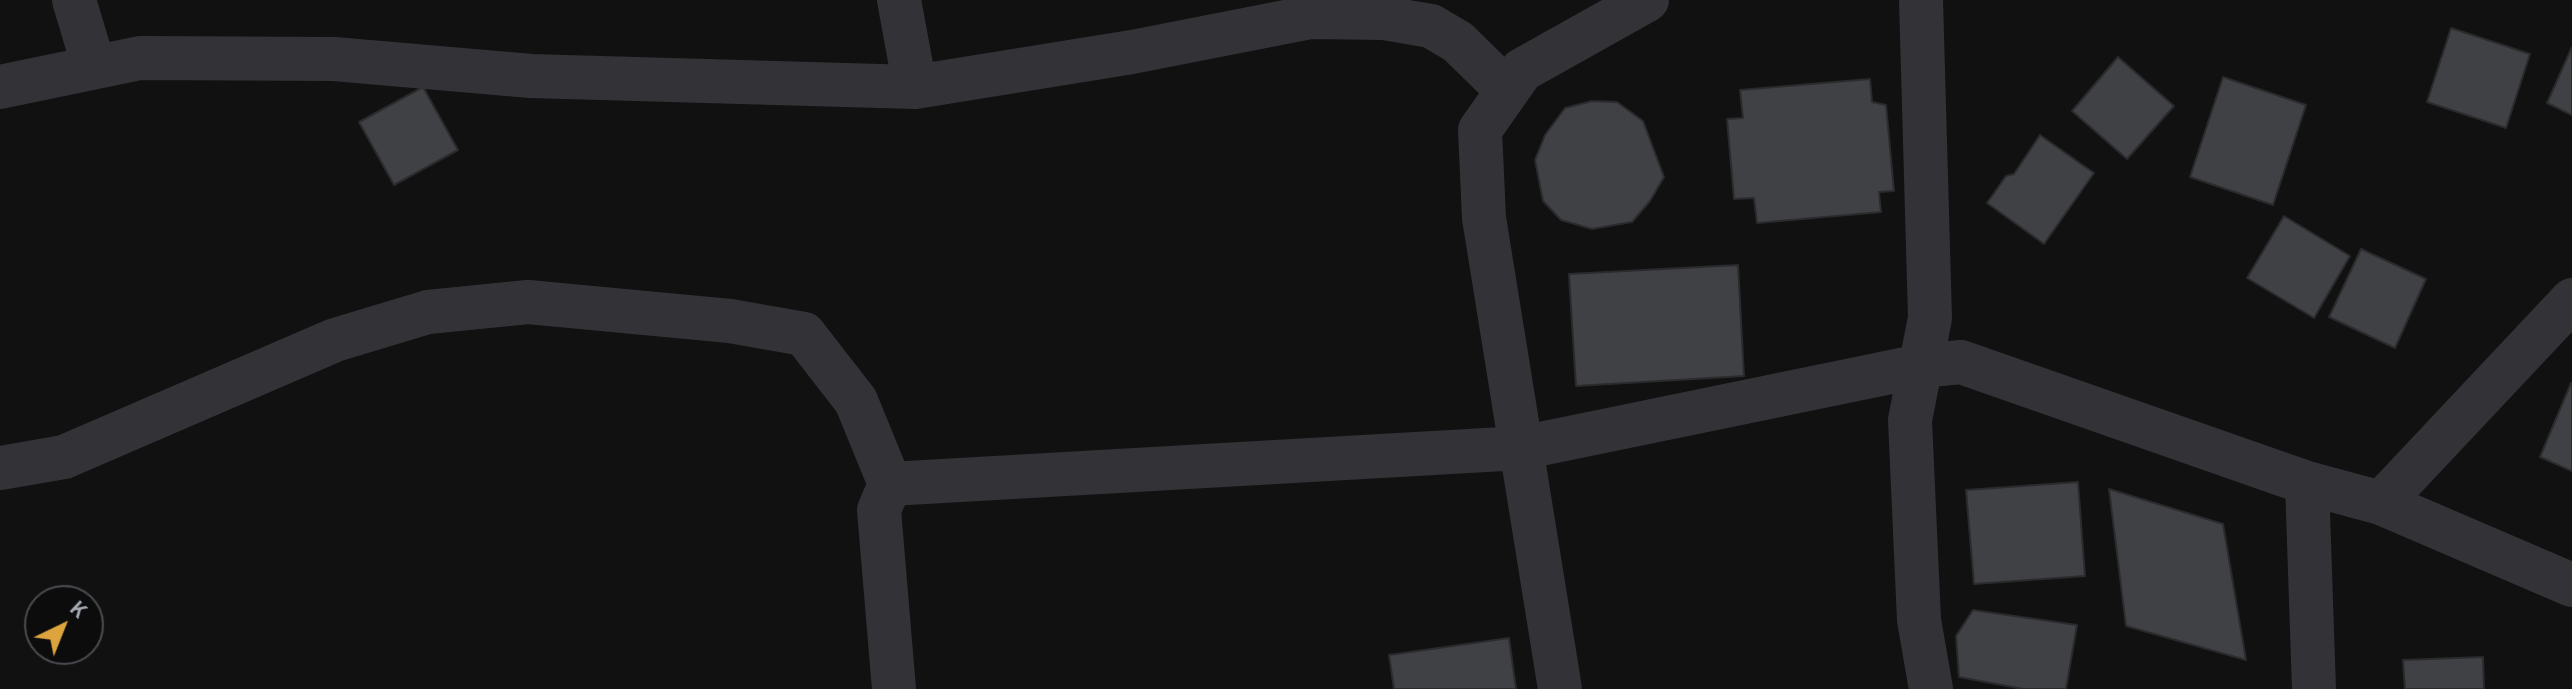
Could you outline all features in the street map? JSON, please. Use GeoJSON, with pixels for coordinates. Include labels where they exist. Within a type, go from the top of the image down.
{"type":"FeatureCollection","features":[{"type":"Feature","properties":{"kind":"street"},"geometry":{"type":"LineString","coordinates":[[74,0],[94,67]]}},
{"type":"Feature","properties":{"kind":"street"},"geometry":{"type":"LineString","coordinates":[[899,0],[915,87]]}},
{"type":"Feature","properties":{"kind":"street"},"geometry":{"type":"LineString","coordinates":[[1560,689],[1484,218],[1480,130],[1522,70],[1647,0]]}},
{"type":"Feature","properties":{"kind":"street"},"geometry":{"type":"LineString","coordinates":[[1921,0],[1930,318],[1910,420],[1919,620],[1931,689]]}},
{"type":"Feature","properties":{"kind":"street"},"geometry":{"type":"LineString","coordinates":[[0,87],[140,58],[334,59],[531,76],[915,87],[1132,52],[1311,17],[1384,18],[1437,13],[1458,42],[1507,90]]}},
{"type":"Feature","properties":{"kind":"street"},"geometry":{"type":"LineString","coordinates":[[2381,503],[2572,300]]}},
{"type":"Feature","properties":{"kind":"street"},"geometry":{"type":"LineString","coordinates":[[0,468],[64,457],[335,340],[428,312],[528,302],[730,321],[804,334],[856,401],[890,484],[879,510],[894,689]]}},
{"type":"Feature","properties":{"kind":"street"},"geometry":{"type":"LineString","coordinates":[[890,484],[1521,448],[1920,366],[1961,362],[2307,483],[2381,503],[2572,585]]}},
{"type":"Feature","properties":{"kind":"street"},"geometry":{"type":"LineString","coordinates":[[2307,483],[2314,689]]}},
{"type":"Feature","properties":{"kind":"building"},"geometry":{"type":"Polygon","coordinates":[[[2451,28],[2530,54],[2506,128],[2427,102],[2451,28]]]}},
{"type":"Feature","properties":{"kind":"building"},"geometry":{"type":"Polygon","coordinates":[[[2572,47],[2572,115],[2547,103],[2572,47]]]}},
{"type":"Feature","properties":{"kind":"building"},"geometry":{"type":"Polygon","coordinates":[[[2118,57],[2174,106],[2127,159],[2072,111],[2118,57]]]}},
{"type":"Feature","properties":{"kind":"building"},"geometry":{"type":"Polygon","coordinates":[[[2223,77],[2306,105],[2273,205],[2190,177],[2223,77]]]}},
{"type":"Feature","properties":{"kind":"building"},"geometry":{"type":"Polygon","coordinates":[[[1870,79],[1872,102],[1886,105],[1894,191],[1879,192],[1881,212],[1757,223],[1754,198],[1734,199],[1727,119],[1743,118],[1740,90],[1870,79]]]}},
{"type":"Feature","properties":{"kind":"building"},"geometry":{"type":"Polygon","coordinates":[[[423,87],[458,150],[394,185],[359,122],[423,87]]]}},
{"type":"Feature","properties":{"kind":"building"},"geometry":{"type":"Polygon","coordinates":[[[1592,101],[1617,102],[1643,121],[1664,177],[1650,201],[1632,222],[1592,229],[1561,220],[1543,201],[1535,160],[1545,135],[1565,108],[1592,101]]]}},
{"type":"Feature","properties":{"kind":"building"},"geometry":{"type":"Polygon","coordinates":[[[2040,135],[2094,173],[2044,244],[1987,203],[2006,176],[2014,174],[2040,135]]]}},
{"type":"Feature","properties":{"kind":"building"},"geometry":{"type":"Polygon","coordinates":[[[2284,216],[2350,256],[2314,318],[2247,278],[2284,216]]]}},
{"type":"Feature","properties":{"kind":"building"},"geometry":{"type":"Polygon","coordinates":[[[2361,249],[2426,279],[2395,348],[2329,317],[2361,249]]]}},
{"type":"Feature","properties":{"kind":"building"},"geometry":{"type":"Polygon","coordinates":[[[1738,265],[1744,376],[1576,386],[1569,274],[1738,265]]]}},
{"type":"Feature","properties":{"kind":"building"},"geometry":{"type":"Polygon","coordinates":[[[2572,384],[2572,471],[2540,457],[2572,384]]]}},
{"type":"Feature","properties":{"kind":"building"},"geometry":{"type":"Polygon","coordinates":[[[2078,482],[2085,576],[1974,584],[1966,490],[2078,482]]]}},
{"type":"Feature","properties":{"kind":"building"},"geometry":{"type":"Polygon","coordinates":[[[2109,489],[2223,524],[2246,660],[2126,626],[2109,489]]]}},
{"type":"Feature","properties":{"kind":"building"},"geometry":{"type":"Polygon","coordinates":[[[1973,610],[2077,625],[2066,689],[2023,689],[1959,677],[1956,636],[1973,610]]]}},
{"type":"Feature","properties":{"kind":"building"},"geometry":{"type":"Polygon","coordinates":[[[1509,638],[1516,689],[1394,689],[1389,655],[1509,638]]]}},
{"type":"Feature","properties":{"kind":"building"},"geometry":{"type":"Polygon","coordinates":[[[2483,657],[2484,689],[2405,689],[2403,660],[2483,657]]]}}]}
